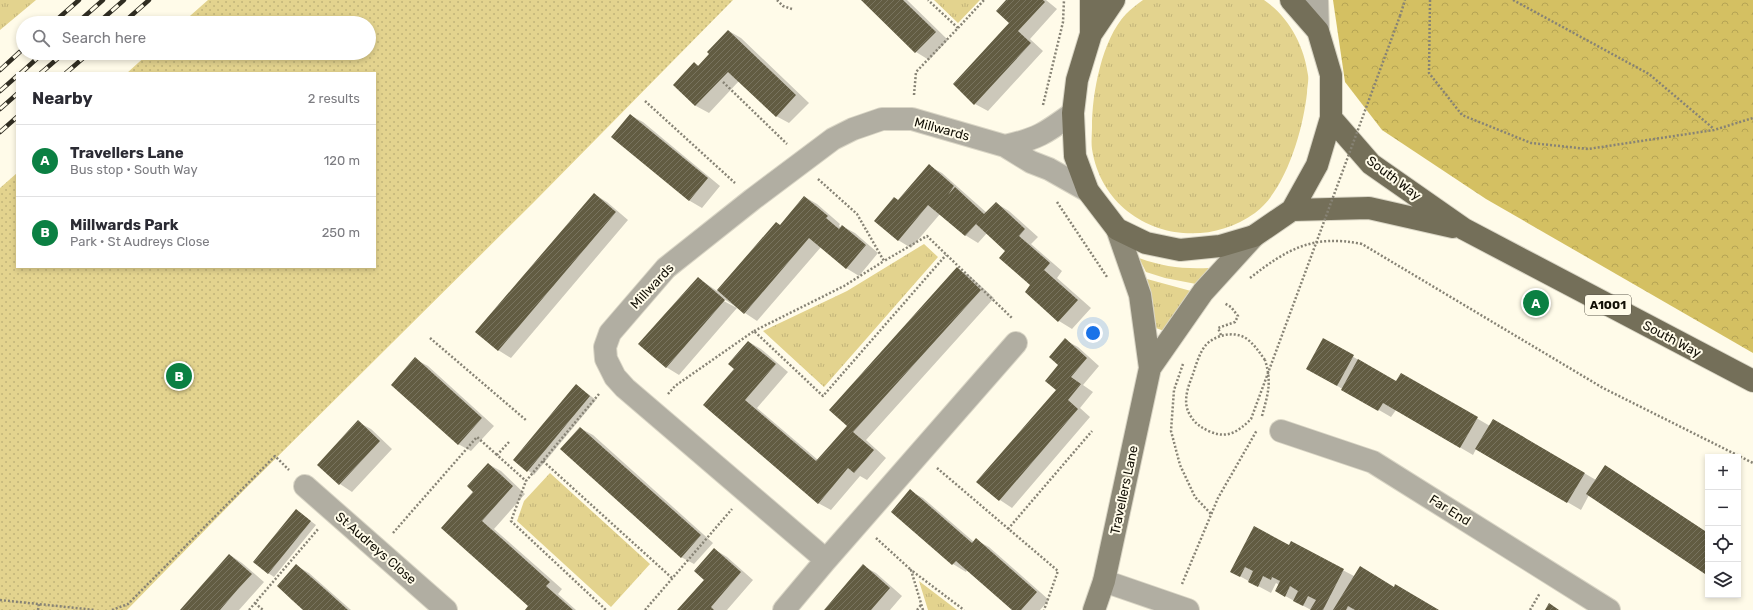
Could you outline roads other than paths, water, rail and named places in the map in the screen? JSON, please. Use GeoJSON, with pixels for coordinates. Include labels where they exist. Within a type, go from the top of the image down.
{"type":"FeatureCollection","features":[{"type":"Feature","properties":{"kind":"main road"},"geometry":{"type":"LineString","coordinates":[[1091,0],[1091,34],[1078,80],[1073,113],[1075,156],[1088,191],[1117,229],[1146,243],[1180,250],[1220,246],[1254,236],[1292,210],[1317,165],[1331,118],[1331,75],[1318,31],[1290,0]]}},
{"type":"Feature","properties":{"kind":"main road"},"geometry":{"type":"LineString","coordinates":[[1091,34],[1114,0]]}},
{"type":"Feature","properties":{"kind":"main road","name":"South Way"},"geometry":{"type":"LineString","coordinates":[[1331,118],[1371,164],[1464,230],[1753,381]]}},
{"type":"Feature","properties":{"kind":"main road","name":"South Way"},"geometry":{"type":"LineString","coordinates":[[1292,210],[1369,208],[1464,230]]}},
{"type":"Feature","properties":{"kind":"street"},"geometry":{"type":"LineString","coordinates":[[1317,0],[1318,31]]}},
{"type":"Feature","properties":{"kind":"street","name":"Millwards"},"geometry":{"type":"LineString","coordinates":[[1005,146],[1029,141],[1043,135],[1073,113]]}},
{"type":"Feature","properties":{"kind":"street","name":"Millwards"},"geometry":{"type":"LineString","coordinates":[[826,560],[653,412],[615,377],[606,359],[605,347],[610,333],[666,268],[753,199],[833,139],[853,129],[882,119],[912,120],[1005,146],[1031,162],[1049,169],[1088,191]]}},
{"type":"Feature","properties":{"kind":"street","name":"Travellers Lane"},"geometry":{"type":"LineString","coordinates":[[1094,610],[1104,581],[1150,368],[1140,295],[1117,229]]}},
{"type":"Feature","properties":{"kind":"street","name":"Travellers Lane"},"geometry":{"type":"LineString","coordinates":[[1150,368],[1203,292],[1254,236]]}},
{"type":"Feature","properties":{"kind":"street"},"geometry":{"type":"LineString","coordinates":[[784,610],[1016,343]]}},
{"type":"Feature","properties":{"kind":"street","name":"Far End"},"geometry":{"type":"LineString","coordinates":[[1281,431],[1373,462],[1609,610]]}},
{"type":"Feature","properties":{"kind":"street","name":"St Audreys Close"},"geometry":{"type":"LineString","coordinates":[[305,486],[446,610]]}},
{"type":"Feature","properties":{"kind":"street"},"geometry":{"type":"LineString","coordinates":[[1104,581],[1180,607]]}},
{"type":"Feature","properties":{"kind":"railway"},"geometry":{"type":"LineString","coordinates":[[61,16],[79,0]]}},
{"type":"Feature","properties":{"kind":"railway"},"geometry":{"type":"LineString","coordinates":[[85,16],[103,0]]}},
{"type":"Feature","properties":{"kind":"railway"},"geometry":{"type":"LineString","coordinates":[[106,16],[124,0]]}},
{"type":"Feature","properties":{"kind":"railway"},"geometry":{"type":"LineString","coordinates":[[131,16],[149,0]]}},
{"type":"Feature","properties":{"kind":"railway"},"geometry":{"type":"LineString","coordinates":[[0,70],[16,55]]}},
{"type":"Feature","properties":{"kind":"railway"},"geometry":{"type":"LineString","coordinates":[[22,72],[35,60]]}},
{"type":"Feature","properties":{"kind":"railway"},"geometry":{"type":"LineString","coordinates":[[42,72],[56,60]]}},
{"type":"Feature","properties":{"kind":"railway"},"geometry":{"type":"LineString","coordinates":[[67,72],[81,60]]}},
{"type":"Feature","properties":{"kind":"railway"},"geometry":{"type":"LineString","coordinates":[[0,91],[16,77]]}},
{"type":"Feature","properties":{"kind":"railway"},"geometry":{"type":"LineString","coordinates":[[0,109],[16,95]]}},
{"type":"Feature","properties":{"kind":"railway"},"geometry":{"type":"LineString","coordinates":[[0,132],[16,118]]}},
{"type":"Feature","properties":{"kind":"place","name":"Travellers Lane"},"geometry":{"type":"Point","coordinates":[1536,303]}},
{"type":"Feature","properties":{"kind":"place","name":"Millwards Park"},"geometry":{"type":"Point","coordinates":[179,376]}}]}
